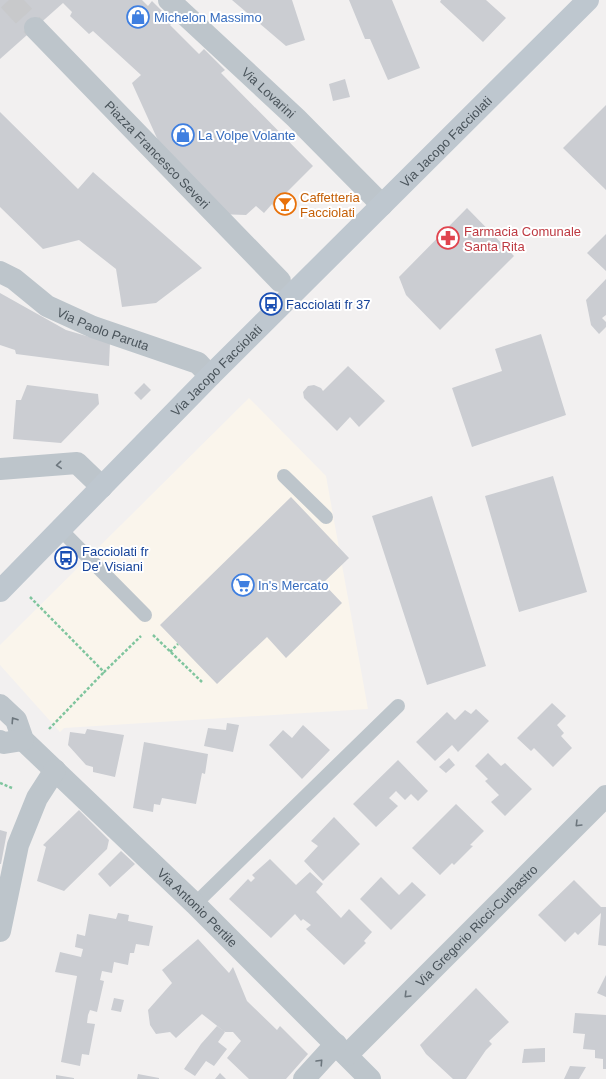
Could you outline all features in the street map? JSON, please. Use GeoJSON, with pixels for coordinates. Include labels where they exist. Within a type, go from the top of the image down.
{"type":"FeatureCollection","features":[{"type":"Feature","properties":{"kind":"main road","name":"Via Jacopo Facciolati"},"geometry":{"type":"LineString","coordinates":[[0,591],[210,376],[588,0]]}},
{"type":"Feature","properties":{"kind":"street","name":"Via Lovarini"},"geometry":{"type":"LineString","coordinates":[[169,0],[296,118],[382,205]]}},
{"type":"Feature","properties":{"kind":"street","name":"Piazza Francesco Severi"},"geometry":{"type":"LineString","coordinates":[[35,28],[280,281]]}},
{"type":"Feature","properties":{"kind":"street","name":"Via Paolo Paruta"},"geometry":{"type":"LineString","coordinates":[[0,272],[14,279],[47,306],[93,327],[198,363],[210,376]]}},
{"type":"Feature","properties":{"kind":"street"},"geometry":{"type":"LineString","coordinates":[[0,469],[77,463],[102,487]]}},
{"type":"Feature","properties":{"kind":"street","name":"Via Antonio Pertile"},"geometry":{"type":"LineString","coordinates":[[0,705],[16,720],[23,740],[195,904],[370,1079]]}},
{"type":"Feature","properties":{"kind":"street"},"geometry":{"type":"LineString","coordinates":[[0,741],[23,740]]}},
{"type":"Feature","properties":{"kind":"street"},"geometry":{"type":"LineString","coordinates":[[0,931],[18,845],[37,798],[55,770]]}},
{"type":"Feature","properties":{"kind":"street","name":"Via Gregorio Ricci-Curbastro"},"geometry":{"type":"LineString","coordinates":[[304,1079],[341,1050],[606,796]]}},
{"type":"Feature","properties":{"kind":"lane"},"geometry":{"type":"LineString","coordinates":[[284,476],[326,517]]}},
{"type":"Feature","properties":{"kind":"lane"},"geometry":{"type":"LineString","coordinates":[[60,529],[145,615]]}},
{"type":"Feature","properties":{"kind":"lane"},"geometry":{"type":"LineString","coordinates":[[195,904],[398,706]]}},
{"type":"Feature","properties":{"kind":"path"},"geometry":{"type":"LineString","coordinates":[[25,591],[104,672]]}},
{"type":"Feature","properties":{"kind":"path"},"geometry":{"type":"LineString","coordinates":[[147,630],[202,682]]}},
{"type":"Feature","properties":{"kind":"path"},"geometry":{"type":"LineString","coordinates":[[44,734],[142,635]]}},
{"type":"Feature","properties":{"kind":"path"},"geometry":{"type":"LineString","coordinates":[[170,652],[178,644]]}},
{"type":"Feature","properties":{"kind":"shaded area","name":"In's Mercato"},"geometry":{"type":"Polygon","coordinates":[[[249,398],[326,476],[368,709],[64,728],[60,732],[0,665],[0,645],[249,398]]]}},
{"type":"Feature","properties":{"kind":"building"},"geometry":{"type":"Polygon","coordinates":[[[0,0],[142,0],[148,6],[152,1],[173,22],[170,25],[199,54],[204,49],[225,70],[221,73],[313,166],[264,213],[256,206],[246,215],[218,214],[161,147],[132,83],[141,75],[93,31],[89,34],[70,16],[72,12],[63,3],[0,59],[0,0]]]}},
{"type":"Feature","properties":{"kind":"building"},"geometry":{"type":"Polygon","coordinates":[[[232,0],[292,0],[305,40],[286,46],[232,0]]]}},
{"type":"Feature","properties":{"kind":"building"},"geometry":{"type":"Polygon","coordinates":[[[349,0],[392,0],[420,68],[388,80],[370,39],[365,39],[349,0]]]}},
{"type":"Feature","properties":{"kind":"building"},"geometry":{"type":"Polygon","coordinates":[[[441,0],[486,0],[506,18],[483,42],[440,2],[441,0]]]}},
{"type":"Feature","properties":{"kind":"building"},"geometry":{"type":"Polygon","coordinates":[[[345,79],[350,97],[333,101],[329,84],[345,79]]]}},
{"type":"Feature","properties":{"kind":"building"},"geometry":{"type":"Polygon","coordinates":[[[606,105],[606,190],[563,148],[606,105]]]}},
{"type":"Feature","properties":{"kind":"building"},"geometry":{"type":"Polygon","coordinates":[[[0,112],[78,189],[93,172],[202,268],[156,303],[122,307],[116,269],[79,240],[43,249],[0,207],[0,112]]]}},
{"type":"Feature","properties":{"kind":"building"},"geometry":{"type":"Polygon","coordinates":[[[467,208],[514,256],[440,330],[406,295],[399,277],[467,208]]]}},
{"type":"Feature","properties":{"kind":"building"},"geometry":{"type":"Polygon","coordinates":[[[606,234],[606,271],[587,253],[606,234]]]}},
{"type":"Feature","properties":{"kind":"building"},"geometry":{"type":"Polygon","coordinates":[[[606,279],[606,315],[602,318],[606,322],[606,327],[599,334],[591,325],[586,300],[606,279]]]}},
{"type":"Feature","properties":{"kind":"building"},"geometry":{"type":"Polygon","coordinates":[[[0,293],[66,330],[110,343],[109,366],[16,354],[15,350],[0,345],[0,293]]]}},
{"type":"Feature","properties":{"kind":"building"},"geometry":{"type":"Polygon","coordinates":[[[541,334],[566,415],[472,447],[452,388],[502,371],[495,349],[541,334]]]}},
{"type":"Feature","properties":{"kind":"building"},"geometry":{"type":"Polygon","coordinates":[[[348,366],[385,401],[359,427],[350,417],[337,431],[304,398],[303,392],[308,386],[314,385],[321,388],[323,391],[348,366]]]}},
{"type":"Feature","properties":{"kind":"building"},"geometry":{"type":"Polygon","coordinates":[[[144,383],[151,390],[141,400],[134,393],[144,383]]]}},
{"type":"Feature","properties":{"kind":"building"},"geometry":{"type":"Polygon","coordinates":[[[27,385],[98,394],[99,404],[61,443],[13,439],[16,400],[21,400],[27,385]]]}},
{"type":"Feature","properties":{"kind":"building"},"geometry":{"type":"Polygon","coordinates":[[[553,476],[587,592],[519,612],[485,496],[553,476]]]}},
{"type":"Feature","properties":{"kind":"building"},"geometry":{"type":"Polygon","coordinates":[[[432,496],[486,666],[427,685],[372,516],[432,496]]]}},
{"type":"Feature","properties":{"kind":"building"},"geometry":{"type":"Polygon","coordinates":[[[291,497],[349,558],[323,583],[342,603],[286,658],[267,637],[217,684],[160,625],[291,497]]]}},
{"type":"Feature","properties":{"kind":"building"},"geometry":{"type":"Polygon","coordinates":[[[552,703],[566,716],[557,725],[564,733],[561,736],[572,748],[553,767],[534,748],[531,751],[517,738],[552,703]]]}},
{"type":"Feature","properties":{"kind":"building"},"geometry":{"type":"Polygon","coordinates":[[[476,709],[489,721],[458,752],[452,745],[435,761],[416,742],[447,712],[455,720],[465,710],[471,714],[476,709]]]}},
{"type":"Feature","properties":{"kind":"building"},"geometry":{"type":"Polygon","coordinates":[[[227,723],[239,725],[233,752],[204,746],[208,728],[226,730],[227,723]]]}},
{"type":"Feature","properties":{"kind":"building"},"geometry":{"type":"Polygon","coordinates":[[[303,725],[330,750],[302,779],[269,745],[283,730],[292,738],[303,725]]]}},
{"type":"Feature","properties":{"kind":"building"},"geometry":{"type":"Polygon","coordinates":[[[87,729],[124,735],[115,777],[93,772],[93,767],[86,765],[68,745],[70,732],[85,734],[87,729]]]}},
{"type":"Feature","properties":{"kind":"building"},"geometry":{"type":"Polygon","coordinates":[[[144,742],[208,754],[205,774],[202,773],[196,804],[162,798],[160,805],[154,804],[153,812],[133,808],[144,742]]]}},
{"type":"Feature","properties":{"kind":"building"},"geometry":{"type":"Polygon","coordinates":[[[488,753],[501,766],[505,763],[532,789],[505,816],[491,802],[499,795],[485,781],[488,779],[475,766],[488,753]]]}},
{"type":"Feature","properties":{"kind":"building"},"geometry":{"type":"Polygon","coordinates":[[[449,758],[455,765],[446,773],[439,767],[449,758]]]}},
{"type":"Feature","properties":{"kind":"building"},"geometry":{"type":"Polygon","coordinates":[[[398,760],[428,791],[418,801],[411,794],[405,800],[396,791],[389,798],[398,806],[376,827],[353,804],[398,760]]]}},
{"type":"Feature","properties":{"kind":"building"},"geometry":{"type":"Polygon","coordinates":[[[456,804],[484,831],[470,845],[473,846],[454,865],[452,863],[440,875],[412,848],[456,804]]]}},
{"type":"Feature","properties":{"kind":"building"},"geometry":{"type":"Polygon","coordinates":[[[79,810],[109,840],[107,849],[64,891],[37,881],[46,847],[43,845],[79,810]]]}},
{"type":"Feature","properties":{"kind":"building"},"geometry":{"type":"Polygon","coordinates":[[[334,817],[360,844],[323,881],[304,861],[318,846],[311,841],[334,817]]]}},
{"type":"Feature","properties":{"kind":"building"},"geometry":{"type":"Polygon","coordinates":[[[0,830],[7,832],[1,864],[0,864],[0,830]]]}},
{"type":"Feature","properties":{"kind":"building"},"geometry":{"type":"Polygon","coordinates":[[[121,851],[135,864],[110,887],[98,874],[121,851]]]}},
{"type":"Feature","properties":{"kind":"building"},"geometry":{"type":"Polygon","coordinates":[[[270,859],[296,885],[310,872],[323,884],[316,892],[341,918],[349,909],[372,932],[364,941],[366,943],[344,965],[306,929],[311,925],[303,919],[301,921],[295,914],[271,938],[229,899],[248,879],[251,882],[255,878],[252,875],[270,859]]]}},
{"type":"Feature","properties":{"kind":"building"},"geometry":{"type":"Polygon","coordinates":[[[381,877],[399,895],[412,882],[426,895],[391,930],[360,899],[381,877]]]}},
{"type":"Feature","properties":{"kind":"building"},"geometry":{"type":"Polygon","coordinates":[[[574,880],[601,907],[606,907],[606,946],[598,945],[601,913],[578,935],[575,932],[565,942],[538,915],[574,880]]]}},
{"type":"Feature","properties":{"kind":"building"},"geometry":{"type":"Polygon","coordinates":[[[118,913],[129,915],[128,921],[153,926],[149,946],[136,944],[134,953],[130,953],[128,965],[114,962],[112,973],[102,971],[100,980],[104,981],[97,1012],[90,1010],[88,1015],[87,1023],[95,1024],[89,1055],[82,1054],[80,1066],[61,1062],[77,976],[55,972],[60,952],[81,957],[83,949],[75,947],[77,934],[85,936],[89,914],[116,919],[118,913]]]}},
{"type":"Feature","properties":{"kind":"building"},"geometry":{"type":"Polygon","coordinates":[[[198,939],[229,973],[233,967],[247,1001],[277,1030],[280,1026],[308,1054],[286,1079],[249,1079],[227,1058],[241,1041],[233,1032],[225,1032],[202,1014],[176,1038],[170,1032],[156,1034],[150,1025],[148,1010],[172,983],[162,970],[198,939]]]}},
{"type":"Feature","properties":{"kind":"building"},"geometry":{"type":"Polygon","coordinates":[[[606,975],[606,997],[597,993],[606,975]]]}},
{"type":"Feature","properties":{"kind":"building"},"geometry":{"type":"Polygon","coordinates":[[[476,988],[509,1022],[489,1041],[492,1044],[486,1050],[466,1079],[453,1079],[426,1054],[420,1045],[476,988]]]}},
{"type":"Feature","properties":{"kind":"building"},"geometry":{"type":"Polygon","coordinates":[[[114,998],[124,1000],[121,1012],[111,1010],[114,998]]]}},
{"type":"Feature","properties":{"kind":"building"},"geometry":{"type":"Polygon","coordinates":[[[575,1013],[606,1015],[606,1069],[603,1069],[603,1059],[595,1058],[595,1050],[583,1049],[585,1034],[573,1033],[575,1013]]]}},
{"type":"Feature","properties":{"kind":"building"},"geometry":{"type":"Polygon","coordinates":[[[217,1026],[225,1032],[218,1042],[227,1049],[214,1066],[206,1061],[195,1076],[184,1069],[201,1044],[217,1026]]]}},
{"type":"Feature","properties":{"kind":"building"},"geometry":{"type":"Polygon","coordinates":[[[545,1048],[545,1062],[522,1063],[524,1049],[545,1048]]]}},
{"type":"Feature","properties":{"kind":"building"},"geometry":{"type":"Polygon","coordinates":[[[570,1066],[586,1067],[579,1079],[564,1079],[570,1066]]]}},
{"type":"Feature","properties":{"kind":"building"},"geometry":{"type":"Polygon","coordinates":[[[220,1073],[226,1079],[215,1079],[220,1073]]]}},
{"type":"Feature","properties":{"kind":"building"},"geometry":{"type":"Polygon","coordinates":[[[138,1074],[159,1078],[159,1079],[137,1079],[138,1074]]]}},
{"type":"Feature","properties":{"kind":"building"},"geometry":{"type":"Polygon","coordinates":[[[56,1075],[74,1078],[74,1079],[56,1079],[56,1075]]]}},
{"type":"Feature","properties":{"kind":"tunnel"},"geometry":{"type":"LineString","coordinates":[[9,0],[35,28]]}},
{"type":"Feature","properties":{"kind":"place","name":"Michelon Massimo"},"geometry":{"type":"Point","coordinates":[138,17]}},
{"type":"Feature","properties":{"kind":"place","name":"La Volpe Volante"},"geometry":{"type":"Point","coordinates":[183,135]}},
{"type":"Feature","properties":{"kind":"place","name":"Caffetteria Facciolati"},"geometry":{"type":"Point","coordinates":[285,204]}},
{"type":"Feature","properties":{"kind":"place","name":"Farmacia Comunale Santa Rita"},"geometry":{"type":"Point","coordinates":[448,238]}},
{"type":"Feature","properties":{"kind":"place","name":"Facciolati fr 37"},"geometry":{"type":"Point","coordinates":[271,304]}},
{"type":"Feature","properties":{"kind":"place","name":"Facciolati fr De' Visiani"},"geometry":{"type":"Point","coordinates":[66,558]}},
{"type":"Feature","properties":{"kind":"place","name":"In's Mercato"},"geometry":{"type":"Point","coordinates":[243,585]}}]}
